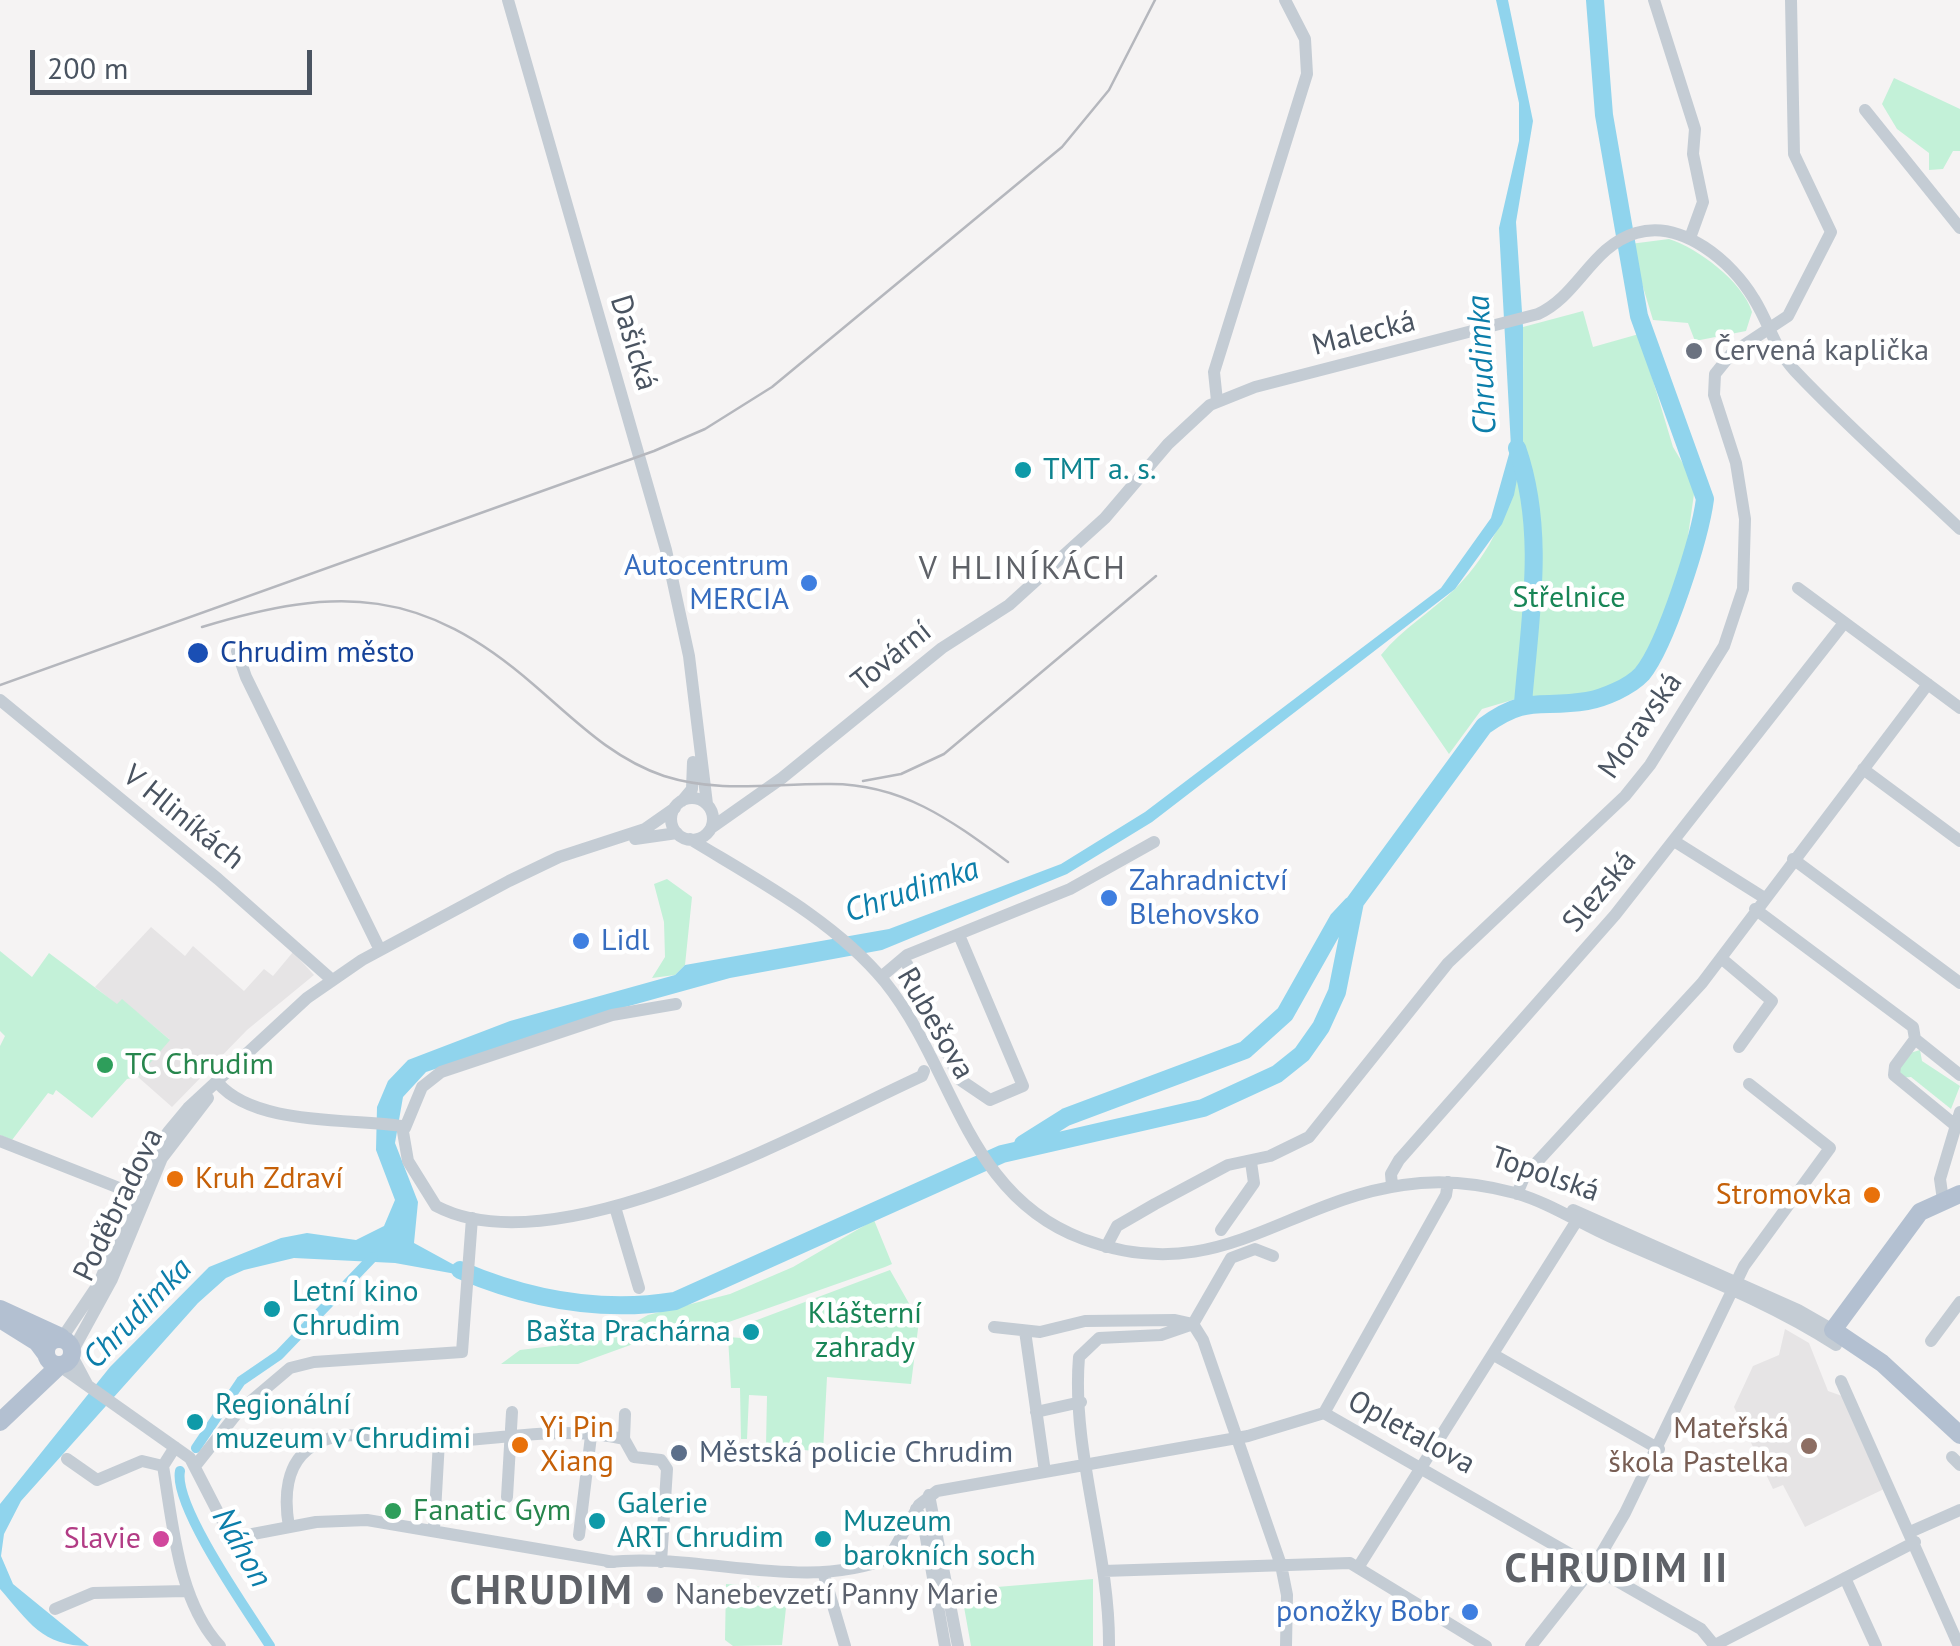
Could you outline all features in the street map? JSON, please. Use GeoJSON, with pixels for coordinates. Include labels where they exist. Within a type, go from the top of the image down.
{"type":"FeatureCollection","features":[{"type":"Feature","properties":{"kind":"main road"},"geometry":{"type":"LineString","coordinates":[[1835,1338],[1920,1212],[1951,1197]]}},
{"type":"Feature","properties":{"kind":"main road"},"geometry":{"type":"LineString","coordinates":[[0,1309],[60,1353]]}},
{"type":"Feature","properties":{"kind":"main road"},"geometry":{"type":"LineString","coordinates":[[0,1319],[60,1353]]}},
{"type":"Feature","properties":{"kind":"main road"},"geometry":{"type":"LineString","coordinates":[[1835,1338],[1896,1374],[1960,1435]]}},
{"type":"Feature","properties":{"kind":"main road"},"geometry":{"type":"LineString","coordinates":[[1835,1338],[1894,1386],[1957,1457]]}},
{"type":"Feature","properties":{"kind":"main road"},"geometry":{"type":"LineString","coordinates":[[0,1406],[60,1353]]}},
{"type":"Feature","properties":{"kind":"main road"},"geometry":{"type":"LineString","coordinates":[[0,1422],[60,1353]]}},
{"type":"Feature","properties":{"kind":"street","name":"Dašická"},"geometry":{"type":"LineString","coordinates":[[508,0],[662,535],[689,656],[708,805]]}},
{"type":"Feature","properties":{"kind":"street"},"geometry":{"type":"LineString","coordinates":[[1216,401],[1214,372],[1307,74],[1305,39],[1285,0]]}},
{"type":"Feature","properties":{"kind":"street"},"geometry":{"type":"LineString","coordinates":[[1654,0],[1695,130],[1693,154],[1703,207],[1690,238],[1747,288],[1794,370],[1960,528]]}},
{"type":"Feature","properties":{"kind":"street","name":"Moravská"},"geometry":{"type":"LineString","coordinates":[[1250,1162],[1294,1147],[1316,1132],[1448,964],[1640,778],[1718,656],[1741,600],[1747,547],[1739,478],[1716,403],[1714,381],[1732,354],[1784,320],[1801,297],[1831,229],[1794,154],[1790,0]]}},
{"type":"Feature","properties":{"kind":"street"},"geometry":{"type":"LineString","coordinates":[[1865,110],[1960,228]]}},
{"type":"Feature","properties":{"kind":"street","name":"Malecká"},"geometry":{"type":"LineString","coordinates":[[1216,401],[1532,317],[1553,306],[1617,242],[1631,235],[1662,230],[1690,238]]}},
{"type":"Feature","properties":{"kind":"street","name":"Tovární"},"geometry":{"type":"LineString","coordinates":[[711,828],[769,787],[942,648],[1008,605],[1105,518],[1184,428],[1216,401]]}},
{"type":"Feature","properties":{"kind":"street"},"geometry":{"type":"LineString","coordinates":[[1798,588],[1960,708]]}},
{"type":"Feature","properties":{"kind":"street","name":"Slezská"},"geometry":{"type":"LineString","coordinates":[[1391,1184],[1399,1160],[1614,916],[1844,623]]}},
{"type":"Feature","properties":{"kind":"street"},"geometry":{"type":"LineString","coordinates":[[237,650],[254,694],[380,950],[528,871],[645,829],[694,798],[708,805],[713,816],[711,828],[702,837],[598,846]]}},
{"type":"Feature","properties":{"kind":"street"},"geometry":{"type":"LineString","coordinates":[[1518,1191],[1525,1175],[1721,958],[1928,684]]}},
{"type":"Feature","properties":{"kind":"street","name":"Dašická"},"geometry":{"type":"LineString","coordinates":[[678,805],[693,786],[694,704]]}},
{"type":"Feature","properties":{"kind":"street","name":"V Hliníkách"},"geometry":{"type":"LineString","coordinates":[[2,705],[230,889],[331,979]]}},
{"type":"Feature","properties":{"kind":"street"},"geometry":{"type":"LineString","coordinates":[[1862,769],[1960,841]]}},
{"type":"Feature","properties":{"kind":"street","name":"Tovární"},"geometry":{"type":"LineString","coordinates":[[708,805],[724,806],[769,787]]}},
{"type":"Feature","properties":{"kind":"street"},"geometry":{"type":"LineString","coordinates":[[678,805],[672,822],[684,836]]}},
{"type":"Feature","properties":{"kind":"street","name":"Rubešova"},"geometry":{"type":"LineString","coordinates":[[711,828],[723,853],[836,931],[884,974],[932,1054],[975,1139],[1001,1176],[1040,1208],[1108,1243]]}},
{"type":"Feature","properties":{"kind":"street","name":"Rubešova"},"geometry":{"type":"LineString","coordinates":[[684,836],[836,931]]}},
{"type":"Feature","properties":{"kind":"street"},"geometry":{"type":"LineString","coordinates":[[1674,841],[1759,903],[1960,1075]]}},
{"type":"Feature","properties":{"kind":"street"},"geometry":{"type":"LineString","coordinates":[[884,974],[906,955],[1070,889],[1154,842]]}},
{"type":"Feature","properties":{"kind":"street"},"geometry":{"type":"LineString","coordinates":[[1793,859],[1960,984]]}},
{"type":"Feature","properties":{"kind":"street"},"geometry":{"type":"LineString","coordinates":[[907,964],[960,1081],[990,1100],[1023,1086],[959,936]]}},
{"type":"Feature","properties":{"kind":"street","name":"Poděbradova"},"geometry":{"type":"LineString","coordinates":[[60,1353],[112,1279],[140,1197],[168,1132],[331,979],[380,950]]}},
{"type":"Feature","properties":{"kind":"street"},"geometry":{"type":"LineString","coordinates":[[1721,958],[1772,1000],[1739,1046]]}},
{"type":"Feature","properties":{"kind":"street"},"geometry":{"type":"LineString","coordinates":[[676,1004],[612,1015],[442,1072],[422,1087],[401,1126],[406,1158],[431,1200],[438,1208],[472,1218],[516,1220],[615,1207],[708,1177],[922,1076],[924,1071]]}},
{"type":"Feature","properties":{"kind":"street"},"geometry":{"type":"LineString","coordinates":[[1914,1033],[1895,1066],[1894,1076],[1958,1118],[1939,1185],[1951,1197]]}},
{"type":"Feature","properties":{"kind":"street"},"geometry":{"type":"LineString","coordinates":[[218,1083],[232,1094],[278,1113],[401,1126]]}},
{"type":"Feature","properties":{"kind":"street"},"geometry":{"type":"LineString","coordinates":[[1531,1646],[1594,1566],[1659,1449],[1734,1286],[1830,1147],[1749,1084]]}},
{"type":"Feature","properties":{"kind":"street"},"geometry":{"type":"LineString","coordinates":[[0,1141],[140,1197]]}},
{"type":"Feature","properties":{"kind":"street"},"geometry":{"type":"LineString","coordinates":[[1108,1243],[1117,1226],[1142,1211],[1228,1165],[1250,1162],[1254,1183],[1221,1230]]}},
{"type":"Feature","properties":{"kind":"street","name":"Topolská"},"geometry":{"type":"LineString","coordinates":[[1108,1243],[1155,1247],[1198,1244],[1391,1184],[1456,1176],[1518,1191],[1580,1217],[1734,1286],[1835,1338]]}},
{"type":"Feature","properties":{"kind":"street"},"geometry":{"type":"LineString","coordinates":[[1324,1413],[1446,1194],[1448,1182]]}},
{"type":"Feature","properties":{"kind":"street","name":"Topolská"},"geometry":{"type":"LineString","coordinates":[[1391,1184],[1448,1182],[1518,1191]]}},
{"type":"Feature","properties":{"kind":"street"},"geometry":{"type":"LineString","coordinates":[[615,1207],[639,1288]]}},
{"type":"Feature","properties":{"kind":"street"},"geometry":{"type":"LineString","coordinates":[[1358,1566],[1580,1217]]}},
{"type":"Feature","properties":{"kind":"street"},"geometry":{"type":"LineString","coordinates":[[68,1458],[97,1480],[142,1461],[163,1466],[187,1457],[290,1368],[314,1362],[454,1354],[464,1348],[472,1218]]}},
{"type":"Feature","properties":{"kind":"street"},"geometry":{"type":"LineString","coordinates":[[1109,1646],[1108,1584],[1087,1463],[1078,1368],[1085,1347],[1100,1338],[1161,1335],[1193,1324],[1231,1258],[1254,1249],[1273,1256]]}},
{"type":"Feature","properties":{"kind":"street"},"geometry":{"type":"LineString","coordinates":[[1931,1341],[1960,1302]]}},
{"type":"Feature","properties":{"kind":"street"},"geometry":{"type":"LineString","coordinates":[[994,1327],[1047,1332],[1085,1321],[1175,1320],[1193,1324]]}},
{"type":"Feature","properties":{"kind":"street"},"geometry":{"type":"LineString","coordinates":[[1193,1324],[1238,1437],[1281,1565],[1287,1595],[1286,1646]]}},
{"type":"Feature","properties":{"kind":"street"},"geometry":{"type":"LineString","coordinates":[[1026,1332],[1045,1472]]}},
{"type":"Feature","properties":{"kind":"street"},"geometry":{"type":"LineString","coordinates":[[60,1353],[89,1388],[187,1457],[231,1534],[244,1538],[289,1527],[350,1520],[432,1529],[608,1562],[660,1562],[824,1575],[890,1558],[916,1509],[929,1495]]}},
{"type":"Feature","properties":{"kind":"street"},"geometry":{"type":"LineString","coordinates":[[1494,1355],[1659,1449]]}},
{"type":"Feature","properties":{"kind":"street"},"geometry":{"type":"LineString","coordinates":[[1841,1381],[1959,1646]]}},
{"type":"Feature","properties":{"kind":"street"},"geometry":{"type":"LineString","coordinates":[[1036,1412],[1081,1402]]}},
{"type":"Feature","properties":{"kind":"street"},"geometry":{"type":"LineString","coordinates":[[507,1496],[512,1412]]}},
{"type":"Feature","properties":{"kind":"street","name":"Opletalova"},"geometry":{"type":"LineString","coordinates":[[929,1495],[1238,1437],[1324,1413],[1700,1629],[1714,1646]]}},
{"type":"Feature","properties":{"kind":"street"},"geometry":{"type":"LineString","coordinates":[[625,1414],[624,1439],[634,1457],[660,1460],[667,1469],[660,1562]]}},
{"type":"Feature","properties":{"kind":"street"},"geometry":{"type":"LineString","coordinates":[[289,1527],[288,1481],[298,1458],[313,1445],[356,1436],[439,1441],[511,1433],[624,1439]]}},
{"type":"Feature","properties":{"kind":"street"},"geometry":{"type":"LineString","coordinates":[[579,1536],[591,1436]]}},
{"type":"Feature","properties":{"kind":"street"},"geometry":{"type":"LineString","coordinates":[[432,1529],[439,1441]]}},
{"type":"Feature","properties":{"kind":"street"},"geometry":{"type":"LineString","coordinates":[[163,1466],[187,1591],[199,1624],[220,1646]]}},
{"type":"Feature","properties":{"kind":"street"},"geometry":{"type":"LineString","coordinates":[[929,1495],[958,1646]]}},
{"type":"Feature","properties":{"kind":"street"},"geometry":{"type":"LineString","coordinates":[[916,1509],[923,1521],[945,1646]]}},
{"type":"Feature","properties":{"kind":"street"},"geometry":{"type":"LineString","coordinates":[[1714,1646],[1846,1578],[1960,1510]]}},
{"type":"Feature","properties":{"kind":"street"},"geometry":{"type":"LineString","coordinates":[[1103,1572],[1358,1566],[1486,1646]]}},
{"type":"Feature","properties":{"kind":"street"},"geometry":{"type":"LineString","coordinates":[[824,1575],[845,1646]]}},
{"type":"Feature","properties":{"kind":"street"},"geometry":{"type":"LineString","coordinates":[[1846,1578],[1876,1646]]}},
{"type":"Feature","properties":{"kind":"street"},"geometry":{"type":"LineString","coordinates":[[55,1609],[93,1594],[187,1591]]}},
{"type":"Feature","properties":{"kind":"shaded area"},"geometry":{"type":"Polygon","coordinates":[[[151,927],[185,956],[193,946],[244,991],[264,969],[273,976],[293,952],[314,975],[247,1030],[172,1107],[138,1077],[169,1039],[122,1000],[117,1005],[95,987],[151,927]]]}},
{"type":"Feature","properties":{"kind":"shaded area","name":"Mateřská škola Pastelka"},"geometry":{"type":"Polygon","coordinates":[[[1785,1329],[1809,1343],[1828,1391],[1845,1397],[1884,1489],[1805,1527],[1783,1485],[1773,1489],[1734,1407],[1753,1366],[1779,1355],[1785,1329]]]}},
{"type":"Feature","properties":{"kind":"green space"},"geometry":{"type":"Polygon","coordinates":[[[1894,78],[1960,109],[1960,151],[1953,151],[1943,169],[1929,170],[1929,153],[1897,129],[1882,104],[1894,78]]]}},
{"type":"Feature","properties":{"kind":"green space"},"geometry":{"type":"Polygon","coordinates":[[[1669,239],[1706,258],[1739,289],[1752,312],[1746,331],[1695,341],[1688,323],[1653,320],[1630,244],[1669,239]]]}},
{"type":"Feature","properties":{"kind":"green space","name":"Střelnice"},"geometry":{"type":"Polygon","coordinates":[[[1583,311],[1593,347],[1639,334],[1673,447],[1688,472],[1694,494],[1686,550],[1653,652],[1631,683],[1607,693],[1519,698],[1482,709],[1449,754],[1381,655],[1456,588],[1480,559],[1497,529],[1517,466],[1523,398],[1523,327],[1583,311]]]}},
{"type":"Feature","properties":{"kind":"green space"},"geometry":{"type":"Polygon","coordinates":[[[667,879],[692,897],[685,965],[675,975],[652,978],[665,957],[664,922],[654,884],[667,879]]]}},
{"type":"Feature","properties":{"kind":"green space"},"geometry":{"type":"Polygon","coordinates":[[[0,951],[32,977],[49,953],[117,1004],[122,999],[170,1040],[138,1077],[127,1079],[92,1118],[56,1090],[53,1095],[48,1093],[12,1140],[0,1135],[0,1046],[5,1036],[0,1031],[0,951]]]}},
{"type":"Feature","properties":{"kind":"green space"},"geometry":{"type":"Polygon","coordinates":[[[1920,1050],[1922,1061],[1960,1086],[1951,1109],[1911,1077],[1900,1078],[1899,1066],[1910,1053],[1920,1050]]]}},
{"type":"Feature","properties":{"kind":"green space"},"geometry":{"type":"Polygon","coordinates":[[[874,1220],[892,1264],[885,1267],[709,1329],[669,1331],[578,1364],[501,1364],[520,1350],[603,1340],[648,1315],[730,1294],[793,1267],[874,1220]]]}},
{"type":"Feature","properties":{"kind":"green space","name":"Klášterní zahrady"},"geometry":{"type":"Polygon","coordinates":[[[890,1270],[919,1321],[911,1384],[827,1377],[823,1452],[766,1446],[767,1396],[749,1395],[747,1439],[741,1439],[740,1388],[731,1388],[728,1337],[754,1339],[759,1330],[749,1323],[890,1270]]]}},
{"type":"Feature","properties":{"kind":"green space"},"geometry":{"type":"Polygon","coordinates":[[[1093,1579],[1093,1646],[971,1646],[961,1590],[1093,1579]]]}},
{"type":"Feature","properties":{"kind":"green space"},"geometry":{"type":"Polygon","coordinates":[[[726,1584],[788,1589],[782,1645],[733,1646],[725,1640],[726,1584]]]}},
{"type":"Feature","properties":{"kind":"water"},"geometry":{"type":"Polygon","coordinates":[[[1496,0],[1508,0],[1533,121],[1516,222],[1523,327],[1523,448],[1514,495],[1502,524],[1455,589],[1152,822],[1067,874],[882,950],[730,978],[611,1011],[426,1072],[403,1097],[395,1143],[418,1202],[414,1243],[478,1278],[395,1263],[294,1258],[226,1278],[198,1303],[21,1501],[4,1534],[1,1556],[13,1584],[89,1646],[59,1642],[38,1630],[0,1589],[0,1504],[110,1367],[209,1267],[281,1238],[307,1233],[356,1240],[384,1226],[395,1200],[376,1150],[377,1107],[388,1081],[408,1060],[510,1021],[675,975],[685,965],[889,929],[1061,864],[1145,812],[1441,588],[1491,518],[1511,447],[1499,228],[1519,141],[1519,103],[1496,0]]]}},
{"type":"Feature","properties":{"kind":"waterway"},"geometry":{"type":"LineString","coordinates":[[460,1270],[513,1289],[566,1301],[620,1305],[675,1301],[1002,1154],[1203,1108],[1277,1074],[1302,1054],[1321,1027],[1337,992],[1355,902],[1484,726],[1523,706],[1601,697],[1642,674],[1681,590],[1705,499],[1639,316],[1604,115],[1595,0]]}},
{"type":"Feature","properties":{"kind":"waterway"},"geometry":{"type":"LineString","coordinates":[[1517,448],[1531,511],[1534,574],[1523,703]]}},
{"type":"Feature","properties":{"kind":"waterway"},"geometry":{"type":"LineString","coordinates":[[1023,1144],[1066,1117],[1245,1050],[1285,1014],[1338,920],[1352,905]]}},
{"type":"Feature","properties":{"kind":"waterway","name":"Náhon"},"geometry":{"type":"LineString","coordinates":[[196,1448],[241,1381],[279,1355],[373,1257]]}},
{"type":"Feature","properties":{"kind":"waterway","name":"Náhon"},"geometry":{"type":"LineString","coordinates":[[180,1471],[181,1487],[200,1533],[270,1646]]}},
{"type":"Feature","properties":{"kind":"railway"},"geometry":{"type":"LineString","coordinates":[[0,685],[654,451],[705,429],[772,387],[1062,147],[1109,90],[1155,0]]}},
{"type":"Feature","properties":{"kind":"railway"},"geometry":{"type":"LineString","coordinates":[[863,781],[901,774],[944,754],[1156,576]]}},
{"type":"Feature","properties":{"kind":"railway"},"geometry":{"type":"LineString","coordinates":[[202,627],[251,613],[338,601],[378,604],[416,613],[455,629],[493,653],[594,737],[627,759],[664,776],[706,785],[831,784],[881,790],[946,819],[1008,862]]}},
{"type":"Feature","properties":{"kind":"place","name":"Červená kaplička"},"geometry":{"type":"Point","coordinates":[1694,351]}},
{"type":"Feature","properties":{"kind":"place","name":"TMT a. s."},"geometry":{"type":"Point","coordinates":[1023,470]}},
{"type":"Feature","properties":{"kind":"place","name":"Autocentrum MERCIA"},"geometry":{"type":"Point","coordinates":[809,583]}},
{"type":"Feature","properties":{"kind":"place","name":"Chrudim město"},"geometry":{"type":"Point","coordinates":[198,653]}},
{"type":"Feature","properties":{"kind":"place","name":"Zahradnictví Blehovsko"},"geometry":{"type":"Point","coordinates":[1109,898]}},
{"type":"Feature","properties":{"kind":"place","name":"Lidl"},"geometry":{"type":"Point","coordinates":[581,941]}},
{"type":"Feature","properties":{"kind":"place","name":"TC Chrudim"},"geometry":{"type":"Point","coordinates":[105,1065]}},
{"type":"Feature","properties":{"kind":"place","name":"Kruh Zdraví"},"geometry":{"type":"Point","coordinates":[175,1179]}},
{"type":"Feature","properties":{"kind":"place","name":"Stromovka"},"geometry":{"type":"Point","coordinates":[1872,1195]}},
{"type":"Feature","properties":{"kind":"place","name":"Letní kino Chrudim"},"geometry":{"type":"Point","coordinates":[272,1309]}},
{"type":"Feature","properties":{"kind":"place","name":"Bašta Prachárna"},"geometry":{"type":"Point","coordinates":[751,1332]}},
{"type":"Feature","properties":{"kind":"place","name":"Regionální muzeum v Chrudimi"},"geometry":{"type":"Point","coordinates":[195,1422]}},
{"type":"Feature","properties":{"kind":"place","name":"Yi Pin Xiang"},"geometry":{"type":"Point","coordinates":[520,1445]}},
{"type":"Feature","properties":{"kind":"place","name":"Mateřská škola Pastelka"},"geometry":{"type":"Point","coordinates":[1809,1446]}},
{"type":"Feature","properties":{"kind":"place","name":"Městská policie Chrudim"},"geometry":{"type":"Point","coordinates":[679,1453]}},
{"type":"Feature","properties":{"kind":"place","name":"Fanatic Gym"},"geometry":{"type":"Point","coordinates":[393,1511]}},
{"type":"Feature","properties":{"kind":"place","name":"Galerie ART Chrudim"},"geometry":{"type":"Point","coordinates":[597,1521]}},
{"type":"Feature","properties":{"kind":"place","name":"Slavie"},"geometry":{"type":"Point","coordinates":[161,1539]}},
{"type":"Feature","properties":{"kind":"place","name":"Muzeum barokních soch"},"geometry":{"type":"Point","coordinates":[823,1539]}},
{"type":"Feature","properties":{"kind":"place","name":"Nanebevzetí Panny Marie"},"geometry":{"type":"Point","coordinates":[655,1595]}},
{"type":"Feature","properties":{"kind":"place","name":"ponožky Bobr"},"geometry":{"type":"Point","coordinates":[1470,1612]}},
{"type":"Feature","properties":{"kind":"district","name":"V HLINÍKÁCH"},"geometry":{"type":"Point","coordinates":[1023,570]}},
{"type":"Feature","properties":{"kind":"district","name":"CHRUDIM II"},"geometry":{"type":"Point","coordinates":[1617,1571]}},
{"type":"Feature","properties":{"kind":"district","name":"CHRUDIM"},"geometry":{"type":"Point","coordinates":[542,1593]}},
{"type":"Feature","properties":{"kind":"water label","name":"Chrudimka"},"geometry":{"type":"Point","coordinates":[1483,365]}},
{"type":"Feature","properties":{"kind":"water label","name":"Chrudimka"},"geometry":{"type":"Point","coordinates":[912,891]}},
{"type":"Feature","properties":{"kind":"water label","name":"Chrudimka"},"geometry":{"type":"Point","coordinates":[138,1314]}}]}
